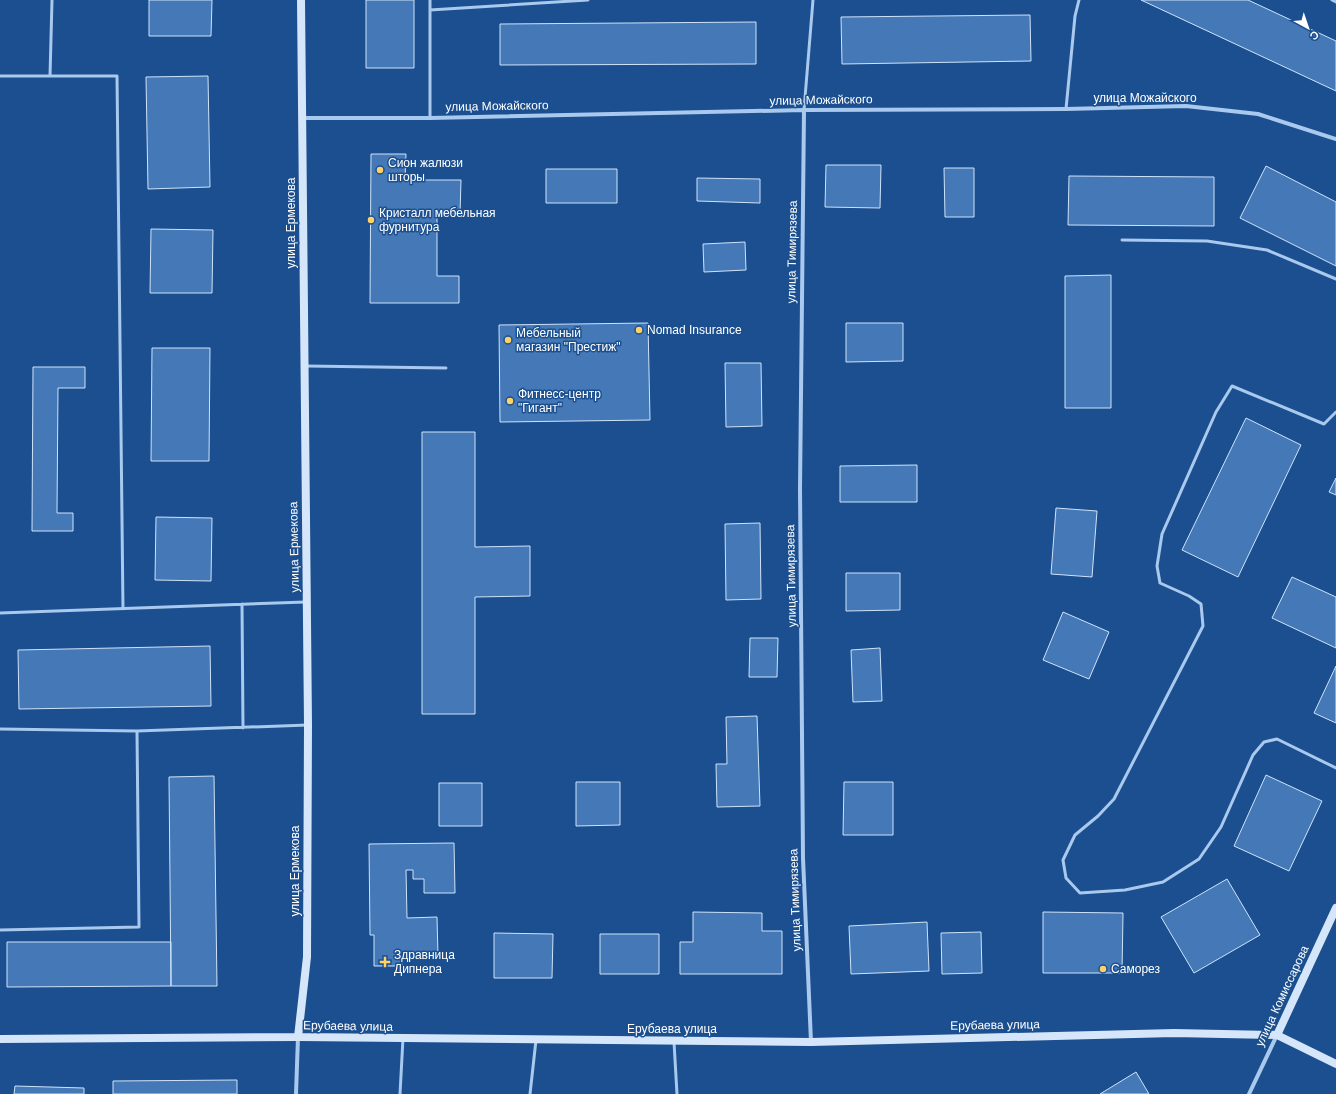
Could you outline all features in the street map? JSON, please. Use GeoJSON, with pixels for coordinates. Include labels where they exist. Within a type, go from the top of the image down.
{"type":"FeatureCollection","features":[{"type":"Feature","properties":{"kind":"main road","name":"улица Ермекова"},"geometry":{"type":"LineString","coordinates":[[298,1038],[307,956],[308,725],[301,0]]}},
{"type":"Feature","properties":{"kind":"main road","name":"улица Комиссарова"},"geometry":{"type":"LineString","coordinates":[[1277,1035],[1336,908]]}},
{"type":"Feature","properties":{"kind":"main road","name":"Ерубаева улица"},"geometry":{"type":"LineString","coordinates":[[0,1039],[403,1038],[674,1042],[811,1042],[1174,1033],[1277,1035],[1336,1064]]}},
{"type":"Feature","properties":{"kind":"street","name":"улица Можайского"},"geometry":{"type":"LineString","coordinates":[[302,118],[430,118],[804,110],[1066,109],[1186,106],[1258,114],[1336,139]]}},
{"type":"Feature","properties":{"kind":"street","name":"улица Тимирязева"},"geometry":{"type":"LineString","coordinates":[[804,110],[800,489],[803,858],[811,1042]]}},
{"type":"Feature","properties":{"kind":"street","name":"улица Комиссарова"},"geometry":{"type":"LineString","coordinates":[[1249,1094],[1277,1035]]}},
{"type":"Feature","properties":{"kind":"street","name":"улица Ермекова"},"geometry":{"type":"LineString","coordinates":[[296,1094],[298,1038]]}},
{"type":"Feature","properties":{"kind":"lane"},"geometry":{"type":"LineString","coordinates":[[50,76],[52,0]]}},
{"type":"Feature","properties":{"kind":"lane"},"geometry":{"type":"LineString","coordinates":[[430,0],[430,118]]}},
{"type":"Feature","properties":{"kind":"lane"},"geometry":{"type":"LineString","coordinates":[[430,10],[588,0]]}},
{"type":"Feature","properties":{"kind":"lane"},"geometry":{"type":"LineString","coordinates":[[804,110],[813,0]]}},
{"type":"Feature","properties":{"kind":"lane"},"geometry":{"type":"LineString","coordinates":[[1066,109],[1079,0]]}},
{"type":"Feature","properties":{"kind":"lane"},"geometry":{"type":"LineString","coordinates":[[1332,0],[1336,2]]}},
{"type":"Feature","properties":{"kind":"lane"},"geometry":{"type":"LineString","coordinates":[[0,76],[117,76],[123,609]]}},
{"type":"Feature","properties":{"kind":"lane"},"geometry":{"type":"LineString","coordinates":[[1122,240],[1207,241],[1267,250],[1336,278]]}},
{"type":"Feature","properties":{"kind":"lane"},"geometry":{"type":"LineString","coordinates":[[304,366],[446,368]]}},
{"type":"Feature","properties":{"kind":"lane"},"geometry":{"type":"LineString","coordinates":[[1336,412],[1324,424],[1232,386],[1216,412],[1162,534],[1157,566],[1160,583],[1190,596],[1201,604],[1203,626],[1114,798],[1098,816],[1074,835],[1063,860],[1066,878],[1080,893],[1125,890],[1163,882],[1198,859],[1221,827],[1252,755],[1264,742],[1277,739],[1336,768]]}},
{"type":"Feature","properties":{"kind":"lane"},"geometry":{"type":"LineString","coordinates":[[0,613],[307,602]]}},
{"type":"Feature","properties":{"kind":"lane"},"geometry":{"type":"LineString","coordinates":[[242,604],[243,728]]}},
{"type":"Feature","properties":{"kind":"lane"},"geometry":{"type":"LineString","coordinates":[[0,729],[137,731],[308,725]]}},
{"type":"Feature","properties":{"kind":"lane"},"geometry":{"type":"LineString","coordinates":[[0,930],[140,927],[137,731]]}},
{"type":"Feature","properties":{"kind":"lane"},"geometry":{"type":"LineString","coordinates":[[400,1094],[403,1038]]}},
{"type":"Feature","properties":{"kind":"lane"},"geometry":{"type":"LineString","coordinates":[[530,1094],[536,1040]]}},
{"type":"Feature","properties":{"kind":"lane"},"geometry":{"type":"LineString","coordinates":[[674,1042],[676,1094]]}},
{"type":"Feature","properties":{"kind":"building"},"geometry":{"type":"Polygon","coordinates":[[[149,0],[212,0],[211,36],[149,36],[149,0]]]}},
{"type":"Feature","properties":{"kind":"building"},"geometry":{"type":"Polygon","coordinates":[[[366,0],[414,0],[414,68],[366,68],[366,0]]]}},
{"type":"Feature","properties":{"kind":"building"},"geometry":{"type":"Polygon","coordinates":[[[1141,0],[1248,0],[1336,41],[1336,91],[1141,0]]]}},
{"type":"Feature","properties":{"kind":"building"},"geometry":{"type":"Polygon","coordinates":[[[1030,15],[1031,61],[842,64],[841,17],[1030,15]]]}},
{"type":"Feature","properties":{"kind":"building"},"geometry":{"type":"Polygon","coordinates":[[[756,22],[756,64],[500,65],[500,24],[756,22]]]}},
{"type":"Feature","properties":{"kind":"building"},"geometry":{"type":"Polygon","coordinates":[[[208,76],[210,187],[148,189],[146,77],[208,76]]]}},
{"type":"Feature","properties":{"kind":"building"},"geometry":{"type":"Polygon","coordinates":[[[371,154],[406,154],[405,180],[461,180],[460,214],[437,214],[437,276],[459,276],[459,303],[370,303],[371,154]]]}},
{"type":"Feature","properties":{"kind":"building"},"geometry":{"type":"Polygon","coordinates":[[[826,165],[881,165],[880,208],[825,207],[826,165]]]}},
{"type":"Feature","properties":{"kind":"building"},"geometry":{"type":"Polygon","coordinates":[[[1266,166],[1336,202],[1336,266],[1240,218],[1266,166]]]}},
{"type":"Feature","properties":{"kind":"building"},"geometry":{"type":"Polygon","coordinates":[[[944,168],[974,168],[974,217],[945,217],[944,168]]]}},
{"type":"Feature","properties":{"kind":"building"},"geometry":{"type":"Polygon","coordinates":[[[546,169],[617,169],[617,203],[546,203],[546,169]]]}},
{"type":"Feature","properties":{"kind":"building"},"geometry":{"type":"Polygon","coordinates":[[[1069,176],[1214,177],[1214,226],[1068,225],[1069,176]]]}},
{"type":"Feature","properties":{"kind":"building"},"geometry":{"type":"Polygon","coordinates":[[[697,178],[760,179],[760,203],[697,201],[697,178]]]}},
{"type":"Feature","properties":{"kind":"building"},"geometry":{"type":"Polygon","coordinates":[[[151,229],[213,230],[212,293],[150,293],[151,229]]]}},
{"type":"Feature","properties":{"kind":"building"},"geometry":{"type":"Polygon","coordinates":[[[745,242],[746,270],[704,272],[703,244],[745,242]]]}},
{"type":"Feature","properties":{"kind":"building"},"geometry":{"type":"Polygon","coordinates":[[[1111,275],[1111,408],[1065,408],[1065,276],[1111,275]]]}},
{"type":"Feature","properties":{"kind":"building"},"geometry":{"type":"Polygon","coordinates":[[[648,323],[650,420],[500,422],[499,325],[648,323]]]}},
{"type":"Feature","properties":{"kind":"building"},"geometry":{"type":"Polygon","coordinates":[[[846,323],[903,323],[903,361],[846,362],[846,323]]]}},
{"type":"Feature","properties":{"kind":"building"},"geometry":{"type":"Polygon","coordinates":[[[152,348],[210,348],[209,461],[151,461],[152,348]]]}},
{"type":"Feature","properties":{"kind":"building"},"geometry":{"type":"Polygon","coordinates":[[[725,363],[761,363],[762,426],[726,427],[725,363]]]}},
{"type":"Feature","properties":{"kind":"building"},"geometry":{"type":"Polygon","coordinates":[[[33,367],[85,367],[85,388],[58,388],[57,513],[73,513],[73,531],[32,531],[33,367]]]}},
{"type":"Feature","properties":{"kind":"building"},"geometry":{"type":"Polygon","coordinates":[[[1246,418],[1301,445],[1238,577],[1182,550],[1246,418]]]}},
{"type":"Feature","properties":{"kind":"building"},"geometry":{"type":"Polygon","coordinates":[[[422,432],[475,432],[475,547],[530,546],[530,596],[475,597],[475,714],[422,714],[422,432]]]}},
{"type":"Feature","properties":{"kind":"building"},"geometry":{"type":"Polygon","coordinates":[[[917,465],[917,502],[840,502],[840,466],[917,465]]]}},
{"type":"Feature","properties":{"kind":"building"},"geometry":{"type":"Polygon","coordinates":[[[1336,478],[1336,495],[1329,492],[1336,478]]]}},
{"type":"Feature","properties":{"kind":"building"},"geometry":{"type":"Polygon","coordinates":[[[1056,508],[1097,511],[1092,577],[1051,574],[1056,508]]]}},
{"type":"Feature","properties":{"kind":"building"},"geometry":{"type":"Polygon","coordinates":[[[156,517],[212,518],[211,581],[155,580],[156,517]]]}},
{"type":"Feature","properties":{"kind":"building"},"geometry":{"type":"Polygon","coordinates":[[[760,523],[761,599],[726,600],[725,524],[760,523]]]}},
{"type":"Feature","properties":{"kind":"building"},"geometry":{"type":"Polygon","coordinates":[[[846,573],[900,573],[900,610],[846,611],[846,573]]]}},
{"type":"Feature","properties":{"kind":"building"},"geometry":{"type":"Polygon","coordinates":[[[1292,577],[1336,597],[1336,648],[1272,618],[1292,577]]]}},
{"type":"Feature","properties":{"kind":"building"},"geometry":{"type":"Polygon","coordinates":[[[1063,612],[1109,632],[1089,679],[1043,660],[1063,612]]]}},
{"type":"Feature","properties":{"kind":"building"},"geometry":{"type":"Polygon","coordinates":[[[750,638],[778,638],[777,677],[749,677],[750,638]]]}},
{"type":"Feature","properties":{"kind":"building"},"geometry":{"type":"Polygon","coordinates":[[[210,646],[211,706],[19,709],[18,650],[210,646]]]}},
{"type":"Feature","properties":{"kind":"building"},"geometry":{"type":"Polygon","coordinates":[[[880,648],[882,701],[853,702],[851,650],[880,648]]]}},
{"type":"Feature","properties":{"kind":"building"},"geometry":{"type":"Polygon","coordinates":[[[1336,666],[1336,723],[1314,713],[1336,666]]]}},
{"type":"Feature","properties":{"kind":"building"},"geometry":{"type":"Polygon","coordinates":[[[757,716],[760,806],[717,807],[716,764],[727,764],[726,717],[757,716]]]}},
{"type":"Feature","properties":{"kind":"building"},"geometry":{"type":"Polygon","coordinates":[[[1266,775],[1322,801],[1289,871],[1234,846],[1266,775]]]}},
{"type":"Feature","properties":{"kind":"building"},"geometry":{"type":"Polygon","coordinates":[[[214,776],[217,986],[171,986],[169,777],[214,776]]]}},
{"type":"Feature","properties":{"kind":"building"},"geometry":{"type":"Polygon","coordinates":[[[576,782],[620,782],[620,825],[576,826],[576,782]]]}},
{"type":"Feature","properties":{"kind":"building"},"geometry":{"type":"Polygon","coordinates":[[[844,782],[893,782],[893,835],[843,835],[844,782]]]}},
{"type":"Feature","properties":{"kind":"building"},"geometry":{"type":"Polygon","coordinates":[[[439,783],[482,783],[482,826],[439,826],[439,783]]]}},
{"type":"Feature","properties":{"kind":"building"},"geometry":{"type":"Polygon","coordinates":[[[454,843],[455,893],[424,893],[424,879],[413,879],[413,870],[406,870],[407,918],[437,917],[438,956],[402,957],[402,966],[374,966],[374,935],[370,935],[369,844],[454,843]]]}},
{"type":"Feature","properties":{"kind":"building"},"geometry":{"type":"Polygon","coordinates":[[[1227,879],[1260,935],[1194,973],[1161,917],[1227,879]]]}},
{"type":"Feature","properties":{"kind":"building"},"geometry":{"type":"Polygon","coordinates":[[[693,912],[762,913],[762,931],[782,931],[782,974],[680,974],[680,942],[693,942],[693,912]]]}},
{"type":"Feature","properties":{"kind":"building"},"geometry":{"type":"Polygon","coordinates":[[[1043,912],[1123,913],[1122,973],[1043,973],[1043,912]]]}},
{"type":"Feature","properties":{"kind":"building"},"geometry":{"type":"Polygon","coordinates":[[[927,922],[929,971],[851,974],[849,926],[927,922]]]}},
{"type":"Feature","properties":{"kind":"building"},"geometry":{"type":"Polygon","coordinates":[[[981,932],[982,973],[942,974],[941,933],[981,932]]]}},
{"type":"Feature","properties":{"kind":"building"},"geometry":{"type":"Polygon","coordinates":[[[494,933],[553,934],[552,978],[494,978],[494,933]]]}},
{"type":"Feature","properties":{"kind":"building"},"geometry":{"type":"Polygon","coordinates":[[[600,934],[659,934],[659,974],[600,974],[600,934]]]}},
{"type":"Feature","properties":{"kind":"building"},"geometry":{"type":"Polygon","coordinates":[[[7,942],[171,942],[171,986],[7,987],[7,942]]]}},
{"type":"Feature","properties":{"kind":"building"},"geometry":{"type":"Polygon","coordinates":[[[1136,1072],[1149,1094],[1100,1094],[1136,1072]]]}},
{"type":"Feature","properties":{"kind":"building"},"geometry":{"type":"Polygon","coordinates":[[[237,1080],[237,1094],[113,1094],[113,1081],[237,1080]]]}},
{"type":"Feature","properties":{"kind":"building"},"geometry":{"type":"Polygon","coordinates":[[[15,1086],[84,1088],[84,1094],[14,1094],[15,1086]]]}},
{"type":"Feature","properties":{"kind":"place","name":"Сион жалюзи шторы"},"geometry":{"type":"Point","coordinates":[380,170]}},
{"type":"Feature","properties":{"kind":"place","name":"Кристалл мебельная фурнитура"},"geometry":{"type":"Point","coordinates":[371,220]}},
{"type":"Feature","properties":{"kind":"place","name":"Nomad Insurance"},"geometry":{"type":"Point","coordinates":[639,330]}},
{"type":"Feature","properties":{"kind":"place","name":"Мебельный магазин \"Престиж\""},"geometry":{"type":"Point","coordinates":[508,340]}},
{"type":"Feature","properties":{"kind":"place","name":"Фитнесс-центр \"Гигант\""},"geometry":{"type":"Point","coordinates":[510,401]}},
{"type":"Feature","properties":{"kind":"place","name":"Здравница Дипнера"},"geometry":{"type":"Point","coordinates":[385,962]}},
{"type":"Feature","properties":{"kind":"place","name":"Саморез"},"geometry":{"type":"Point","coordinates":[1103,969]}}]}
